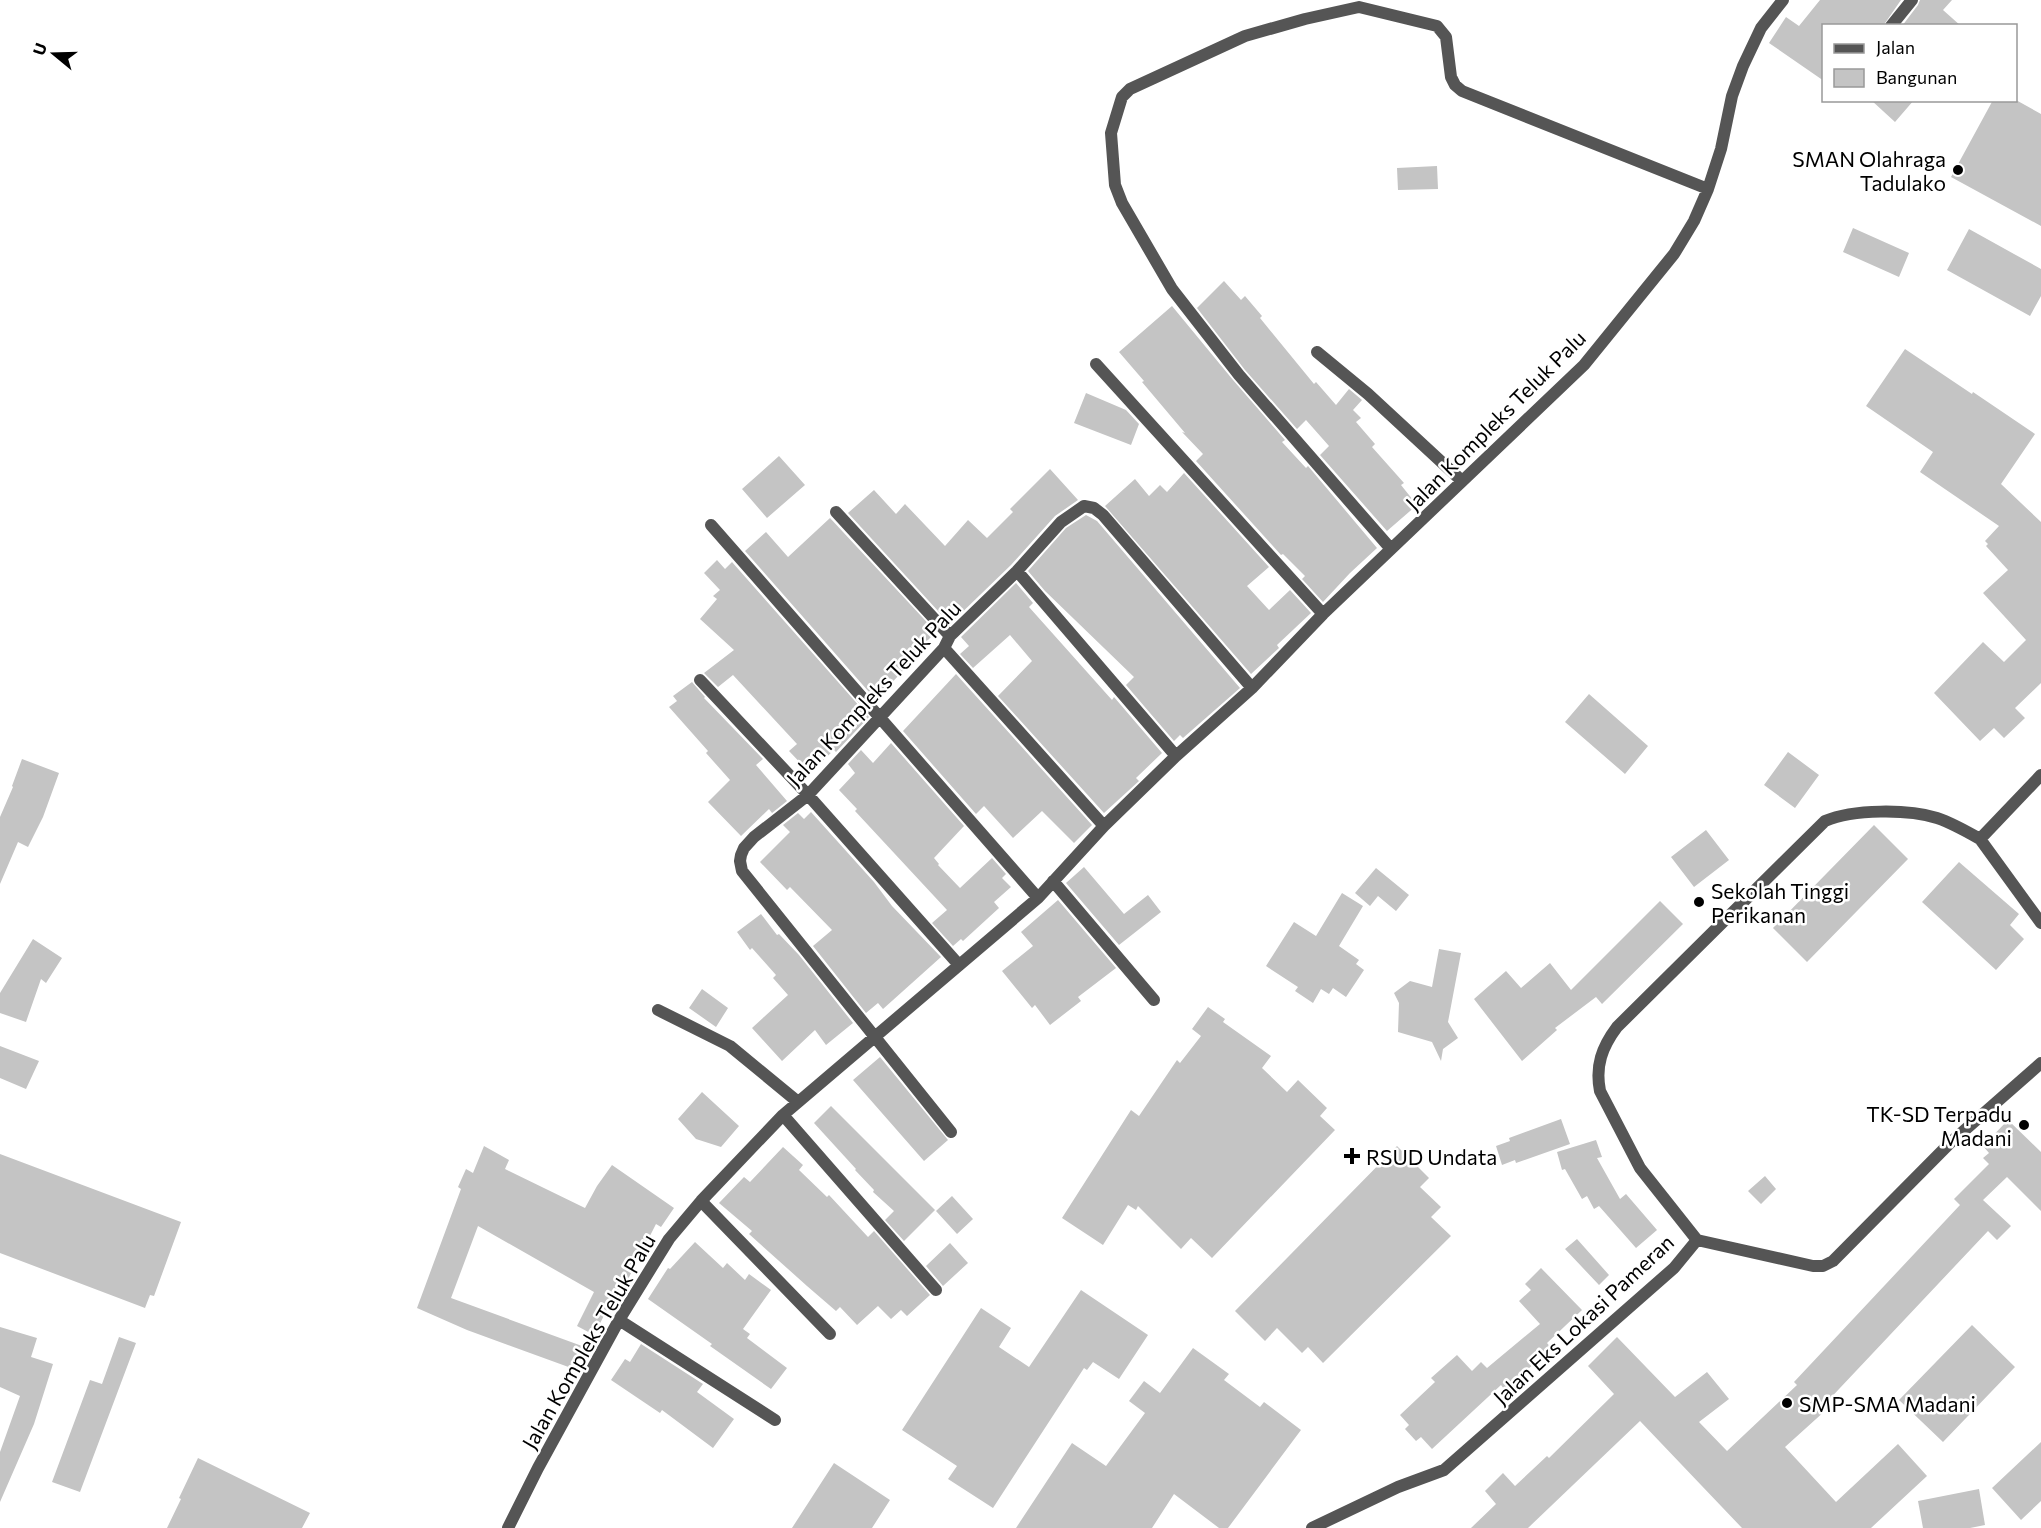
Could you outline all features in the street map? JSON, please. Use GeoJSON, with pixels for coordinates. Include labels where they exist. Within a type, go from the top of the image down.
{"type":"FeatureCollection","features":[{"type":"Feature","properties":{"kind":"street","name":"Jalan Kompleks Teluk Palu"},"geometry":{"type":"LineString","coordinates":[[508,1528],[619,1320],[669,1239],[700,1201],[783,1115],[1038,898],[1104,826],[1176,756],[1252,688],[1323,615],[1584,365],[1674,254],[1694,221],[1708,189],[1721,149],[1732,96],[1743,66],[1761,28],[1783,0]]}},
{"type":"Feature","properties":{"kind":"street"},"geometry":{"type":"LineString","coordinates":[[1893,24],[1912,0]]}},
{"type":"Feature","properties":{"kind":"street"},"geometry":{"type":"LineString","coordinates":[[1391,549],[1239,375],[1172,289],[1122,203],[1115,185],[1111,133],[1122,97],[1130,88],[1245,36],[1359,7],[1437,26],[1446,37],[1451,77],[1462,91],[1708,189]]}},
{"type":"Feature","properties":{"kind":"street"},"geometry":{"type":"LineString","coordinates":[[1317,352],[1368,394],[1462,482]]}},
{"type":"Feature","properties":{"kind":"street"},"geometry":{"type":"LineString","coordinates":[[1095,364],[1323,615]]}},
{"type":"Feature","properties":{"kind":"street","name":"Jalan Kompleks Teluk Palu"},"geometry":{"type":"LineString","coordinates":[[874,1036],[742,871],[740,866],[744,848],[754,837],[808,795],[944,648],[950,636],[1017,571],[1061,522],[1084,506],[1094,508],[1120,534],[1252,688]]}},
{"type":"Feature","properties":{"kind":"street"},"geometry":{"type":"LineString","coordinates":[[836,512],[950,636]]}},
{"type":"Feature","properties":{"kind":"street"},"geometry":{"type":"LineString","coordinates":[[711,525],[1038,898]]}},
{"type":"Feature","properties":{"kind":"street"},"geometry":{"type":"LineString","coordinates":[[1017,571],[1176,756]]}},
{"type":"Feature","properties":{"kind":"street"},"geometry":{"type":"LineString","coordinates":[[944,648],[1104,826]]}},
{"type":"Feature","properties":{"kind":"street"},"geometry":{"type":"LineString","coordinates":[[700,680],[808,795],[958,965]]}},
{"type":"Feature","properties":{"kind":"street"},"geometry":{"type":"LineString","coordinates":[[1980,839],[2041,776]]}},
{"type":"Feature","properties":{"kind":"street"},"geometry":{"type":"LineString","coordinates":[[1697,1240],[1640,1168],[1600,1091],[1597,1078],[1599,1062],[1606,1041],[1617,1027],[1825,821],[1838,815],[1882,812],[1936,818],[1980,839],[2041,922]]}},
{"type":"Feature","properties":{"kind":"street"},"geometry":{"type":"LineString","coordinates":[[1053,881],[1154,1000]]}},
{"type":"Feature","properties":{"kind":"street"},"geometry":{"type":"LineString","coordinates":[[658,1010],[730,1046],[798,1102]]}},
{"type":"Feature","properties":{"kind":"street"},"geometry":{"type":"LineString","coordinates":[[874,1036],[951,1132]]}},
{"type":"Feature","properties":{"kind":"street","name":"Jalan Eks Lokasi Pameran"},"geometry":{"type":"LineString","coordinates":[[1312,1528],[1398,1487],[1444,1470],[1674,1268],[1697,1240],[1813,1266],[1823,1266],[1833,1261],[1950,1143],[2041,1063]]}},
{"type":"Feature","properties":{"kind":"street"},"geometry":{"type":"LineString","coordinates":[[783,1115],[936,1290]]}},
{"type":"Feature","properties":{"kind":"street"},"geometry":{"type":"LineString","coordinates":[[700,1201],[830,1334]]}},
{"type":"Feature","properties":{"kind":"street"},"geometry":{"type":"LineString","coordinates":[[619,1320],[775,1420]]}},
{"type":"Feature","properties":{"kind":"building"},"geometry":{"type":"Polygon","coordinates":[[[1820,0],[1901,0],[1884,24],[1822,24],[1822,80],[1769,43],[1786,17],[1799,26],[1820,0]]]}},
{"type":"Feature","properties":{"kind":"building"},"geometry":{"type":"Polygon","coordinates":[[[1920,0],[1952,0],[1943,10],[1959,24],[1904,24],[1920,0]]]}},
{"type":"Feature","properties":{"kind":"building"},"geometry":{"type":"Polygon","coordinates":[[[2017,101],[2041,114],[2041,226],[1951,177],[1992,102],[2017,101]]]}},
{"type":"Feature","properties":{"kind":"building"},"geometry":{"type":"Polygon","coordinates":[[[1873,102],[1912,102],[1895,122],[1873,102]]]}},
{"type":"Feature","properties":{"kind":"building"},"geometry":{"type":"Polygon","coordinates":[[[1437,166],[1438,189],[1398,190],[1397,168],[1437,166]]]}},
{"type":"Feature","properties":{"kind":"building"},"geometry":{"type":"Polygon","coordinates":[[[1853,228],[1909,253],[1899,277],[1843,252],[1853,228]]]}},
{"type":"Feature","properties":{"kind":"building"},"geometry":{"type":"Polygon","coordinates":[[[1969,229],[2041,269],[2041,296],[2030,316],[1947,270],[1969,229]]]}},
{"type":"Feature","properties":{"kind":"building"},"geometry":{"type":"Polygon","coordinates":[[[1224,281],[1241,300],[1245,296],[1314,384],[1316,382],[1336,405],[1349,389],[1362,400],[1353,410],[1361,418],[1356,422],[1375,444],[1372,447],[1404,483],[1401,485],[1417,505],[1387,531],[1320,455],[1329,446],[1306,420],[1297,429],[1245,370],[1197,308],[1224,281]]]}},
{"type":"Feature","properties":{"kind":"building"},"geometry":{"type":"Polygon","coordinates":[[[1172,306],[1285,440],[1282,442],[1306,468],[1308,466],[1377,548],[1323,602],[1302,579],[1305,576],[1283,554],[1281,555],[1196,461],[1203,454],[1182,432],[1185,433],[1119,352],[1172,306]]]}},
{"type":"Feature","properties":{"kind":"building"},"geometry":{"type":"Polygon","coordinates":[[[1905,349],[2035,434],[2001,484],[2041,522],[2041,683],[2015,708],[2025,718],[2004,738],[1994,728],[1980,741],[1934,693],[1983,642],[2004,662],[2026,640],[1983,593],[2008,570],[1986,546],[1988,544],[1985,541],[1999,526],[1920,472],[1933,452],[1866,406],[1905,349]]]}},
{"type":"Feature","properties":{"kind":"building"},"geometry":{"type":"Polygon","coordinates":[[[1086,393],[1126,410],[1139,424],[1131,445],[1074,423],[1086,393]]]}},
{"type":"Feature","properties":{"kind":"building"},"geometry":{"type":"Polygon","coordinates":[[[779,456],[805,485],[767,518],[742,489],[779,456]]]}},
{"type":"Feature","properties":{"kind":"building"},"geometry":{"type":"Polygon","coordinates":[[[1050,469],[1078,500],[1055,516],[1011,565],[950,624],[848,513],[874,490],[896,514],[905,504],[945,546],[968,520],[987,538],[1013,512],[1010,509],[1050,469]]]}},
{"type":"Feature","properties":{"kind":"building"},"geometry":{"type":"Polygon","coordinates":[[[1184,473],[1269,567],[1247,586],[1269,610],[1290,590],[1311,613],[1251,674],[1105,506],[1135,479],[1149,496],[1160,485],[1167,492],[1184,473]]]}},
{"type":"Feature","properties":{"kind":"building"},"geometry":{"type":"Polygon","coordinates":[[[1086,515],[1097,521],[1240,688],[1183,738],[1180,735],[1174,741],[1126,685],[1134,677],[1045,591],[1028,571],[1066,528],[1086,515]]]}},
{"type":"Feature","properties":{"kind":"building"},"geometry":{"type":"Polygon","coordinates":[[[830,518],[936,632],[906,662],[909,664],[876,700],[745,551],[766,532],[788,557],[830,518]]]}},
{"type":"Feature","properties":{"kind":"building"},"geometry":{"type":"Polygon","coordinates":[[[717,560],[725,569],[732,562],[869,717],[836,752],[834,750],[810,773],[789,751],[797,744],[733,675],[718,687],[704,673],[734,650],[700,619],[717,599],[713,596],[720,590],[704,573],[717,560]]]}},
{"type":"Feature","properties":{"kind":"building"},"geometry":{"type":"Polygon","coordinates":[[[1016,583],[1033,603],[1029,607],[1112,700],[1114,697],[1162,753],[1136,778],[1139,781],[1104,813],[998,696],[1032,661],[1010,635],[973,668],[960,654],[969,646],[961,637],[1016,583]]]}},
{"type":"Feature","properties":{"kind":"building"},"geometry":{"type":"Polygon","coordinates":[[[956,674],[1092,825],[1074,843],[1042,811],[1013,838],[984,806],[976,814],[903,731],[956,674]]]}},
{"type":"Feature","properties":{"kind":"building"},"geometry":{"type":"Polygon","coordinates":[[[692,682],[704,698],[763,759],[756,765],[787,801],[772,813],[769,809],[741,836],[708,802],[730,780],[669,707],[677,701],[673,696],[692,682]]]}},
{"type":"Feature","properties":{"kind":"building"},"geometry":{"type":"Polygon","coordinates":[[[1589,694],[1648,746],[1625,774],[1565,722],[1589,694]]]}},
{"type":"Feature","properties":{"kind":"building"},"geometry":{"type":"Polygon","coordinates":[[[891,743],[964,826],[934,858],[938,865],[960,888],[992,858],[1006,874],[1002,878],[1011,887],[994,902],[999,908],[963,941],[961,939],[953,946],[932,923],[947,910],[855,811],[857,809],[839,790],[855,773],[848,764],[861,750],[873,763],[891,743]]]}},
{"type":"Feature","properties":{"kind":"building"},"geometry":{"type":"Polygon","coordinates":[[[1788,752],[1819,775],[1795,808],[1764,785],[1788,752]]]}},
{"type":"Feature","properties":{"kind":"building"},"geometry":{"type":"Polygon","coordinates":[[[22,759],[59,773],[43,817],[28,847],[18,842],[0,884],[0,817],[22,759]]]}},
{"type":"Feature","properties":{"kind":"building"},"geometry":{"type":"Polygon","coordinates":[[[811,812],[874,882],[892,906],[941,957],[883,1009],[878,1003],[866,1013],[813,946],[832,930],[790,887],[787,890],[760,862],[790,832],[783,825],[798,813],[804,819],[811,812]]]}},
{"type":"Feature","properties":{"kind":"building"},"geometry":{"type":"Polygon","coordinates":[[[1874,825],[1908,859],[1807,962],[1773,928],[1874,825]]]}},
{"type":"Feature","properties":{"kind":"building"},"geometry":{"type":"Polygon","coordinates":[[[1706,830],[1729,860],[1694,887],[1671,857],[1706,830]]]}},
{"type":"Feature","properties":{"kind":"building"},"geometry":{"type":"Polygon","coordinates":[[[1959,862],[2019,914],[2010,925],[2024,939],[1996,970],[1922,902],[1959,862]]]}},
{"type":"Feature","properties":{"kind":"building"},"geometry":{"type":"Polygon","coordinates":[[[1084,867],[1124,914],[1148,895],[1161,912],[1119,945],[1066,883],[1084,867]]]}},
{"type":"Feature","properties":{"kind":"building"},"geometry":{"type":"Polygon","coordinates":[[[1376,868],[1409,895],[1396,911],[1378,896],[1370,906],[1355,893],[1376,868]]]}},
{"type":"Feature","properties":{"kind":"building"},"geometry":{"type":"Polygon","coordinates":[[[1342,893],[1363,906],[1339,946],[1359,960],[1356,964],[1364,970],[1346,997],[1333,988],[1329,994],[1321,989],[1313,1003],[1295,991],[1298,987],[1266,966],[1294,922],[1316,936],[1342,893]]]}},
{"type":"Feature","properties":{"kind":"building"},"geometry":{"type":"Polygon","coordinates":[[[1058,900],[1116,968],[1078,997],[1081,1001],[1050,1025],[1035,1005],[1032,1008],[1002,971],[1033,946],[1021,932],[1058,900]]]}},
{"type":"Feature","properties":{"kind":"building"},"geometry":{"type":"Polygon","coordinates":[[[1660,901],[1683,924],[1602,1004],[1596,997],[1555,1028],[1557,1030],[1522,1061],[1474,999],[1506,971],[1521,988],[1550,963],[1571,990],[1660,901]]]}},
{"type":"Feature","properties":{"kind":"building"},"geometry":{"type":"Polygon","coordinates":[[[761,914],[777,935],[779,934],[799,955],[853,1023],[826,1045],[815,1030],[782,1061],[752,1028],[788,995],[773,978],[776,975],[752,948],[750,950],[737,932],[761,914]]]}},
{"type":"Feature","properties":{"kind":"building"},"geometry":{"type":"Polygon","coordinates":[[[33,939],[62,958],[46,983],[41,979],[26,1022],[0,1013],[0,993],[33,939]]]}},
{"type":"Feature","properties":{"kind":"building"},"geometry":{"type":"Polygon","coordinates":[[[1439,949],[1461,953],[1448,1022],[1458,1038],[1443,1049],[1441,1061],[1432,1042],[1398,1032],[1399,1003],[1394,993],[1410,981],[1432,987],[1439,949]]]}},
{"type":"Feature","properties":{"kind":"building"},"geometry":{"type":"Polygon","coordinates":[[[702,989],[728,1008],[716,1027],[689,1008],[702,989]]]}},
{"type":"Feature","properties":{"kind":"building"},"geometry":{"type":"Polygon","coordinates":[[[1208,1007],[1225,1019],[1223,1022],[1271,1056],[1262,1068],[1287,1092],[1298,1080],[1327,1108],[1320,1116],[1335,1130],[1212,1258],[1191,1238],[1181,1249],[1138,1206],[1136,1210],[1128,1205],[1103,1245],[1062,1218],[1131,1110],[1139,1116],[1177,1060],[1180,1063],[1201,1036],[1192,1029],[1208,1007]]]}},
{"type":"Feature","properties":{"kind":"building"},"geometry":{"type":"Polygon","coordinates":[[[0,1046],[39,1061],[26,1089],[0,1078],[0,1046]]]}},
{"type":"Feature","properties":{"kind":"building"},"geometry":{"type":"Polygon","coordinates":[[[880,1057],[948,1140],[924,1161],[853,1080],[880,1057]]]}},
{"type":"Feature","properties":{"kind":"building"},"geometry":{"type":"Polygon","coordinates":[[[702,1092],[739,1126],[721,1147],[696,1139],[678,1119],[702,1092]]]}},
{"type":"Feature","properties":{"kind":"building"},"geometry":{"type":"Polygon","coordinates":[[[831,1106],[935,1210],[904,1241],[885,1220],[894,1211],[873,1192],[874,1190],[814,1123],[831,1106]]]}},
{"type":"Feature","properties":{"kind":"building"},"geometry":{"type":"Polygon","coordinates":[[[1561,1119],[1570,1144],[1516,1163],[1515,1160],[1502,1165],[1496,1146],[1510,1141],[1509,1138],[1561,1119]]]}},
{"type":"Feature","properties":{"kind":"building"},"geometry":{"type":"Polygon","coordinates":[[[2008,1120],[2041,1152],[2041,1211],[2007,1177],[1983,1200],[2011,1226],[1997,1240],[1988,1231],[1823,1406],[1826,1410],[1785,1447],[1836,1502],[1898,1444],[1927,1476],[1871,1528],[1742,1528],[1640,1421],[1528,1528],[1471,1528],[1496,1504],[1485,1491],[1503,1473],[1515,1486],[1547,1456],[1549,1458],[1614,1394],[1588,1366],[1617,1337],[1675,1397],[1707,1372],[1729,1399],[1699,1422],[1727,1451],[1797,1385],[1794,1382],[1960,1205],[1954,1199],[1989,1164],[1983,1158],[1989,1153],[1983,1146],[2008,1120]]]}},
{"type":"Feature","properties":{"kind":"building"},"geometry":{"type":"Polygon","coordinates":[[[1596,1140],[1602,1157],[1597,1158],[1620,1199],[1626,1194],[1657,1230],[1636,1248],[1599,1206],[1594,1209],[1587,1196],[1582,1199],[1565,1169],[1562,1170],[1557,1152],[1596,1140]]]}},
{"type":"Feature","properties":{"kind":"building"},"geometry":{"type":"Polygon","coordinates":[[[484,1146],[509,1160],[505,1169],[585,1208],[612,1165],[674,1208],[661,1227],[656,1224],[625,1285],[623,1284],[611,1302],[594,1335],[577,1326],[594,1292],[478,1226],[451,1298],[582,1346],[574,1369],[467,1330],[417,1308],[461,1189],[458,1187],[466,1169],[473,1173],[484,1146]]]}},
{"type":"Feature","properties":{"kind":"building"},"geometry":{"type":"Polygon","coordinates":[[[1397,1146],[1429,1178],[1420,1187],[1441,1207],[1431,1217],[1451,1236],[1323,1363],[1308,1347],[1302,1353],[1277,1328],[1265,1341],[1235,1311],[1397,1146]]]}},
{"type":"Feature","properties":{"kind":"building"},"geometry":{"type":"Polygon","coordinates":[[[783,1147],[803,1165],[799,1170],[827,1197],[829,1195],[868,1237],[874,1231],[930,1295],[907,1316],[901,1310],[891,1319],[878,1306],[857,1325],[840,1307],[836,1311],[807,1286],[749,1234],[752,1231],[719,1203],[744,1177],[750,1182],[783,1147]]]}},
{"type":"Feature","properties":{"kind":"building"},"geometry":{"type":"Polygon","coordinates":[[[0,1154],[181,1222],[154,1296],[150,1295],[145,1308],[0,1253],[0,1154]]]}},
{"type":"Feature","properties":{"kind":"building"},"geometry":{"type":"Polygon","coordinates":[[[1765,1176],[1776,1189],[1761,1204],[1748,1191],[1765,1176]]]}},
{"type":"Feature","properties":{"kind":"building"},"geometry":{"type":"Polygon","coordinates":[[[952,1196],[973,1219],[957,1234],[936,1211],[952,1196]]]}},
{"type":"Feature","properties":{"kind":"building"},"geometry":{"type":"Polygon","coordinates":[[[1577,1239],[1609,1275],[1599,1285],[1565,1249],[1577,1239]]]}},
{"type":"Feature","properties":{"kind":"building"},"geometry":{"type":"Polygon","coordinates":[[[695,1242],[723,1268],[727,1263],[745,1280],[749,1274],[771,1290],[743,1329],[750,1334],[747,1338],[787,1368],[771,1389],[648,1299],[668,1268],[670,1269],[695,1242]]]}},
{"type":"Feature","properties":{"kind":"building"},"geometry":{"type":"Polygon","coordinates":[[[950,1243],[968,1263],[943,1286],[926,1266],[950,1243]]]}},
{"type":"Feature","properties":{"kind":"building"},"geometry":{"type":"Polygon","coordinates":[[[1541,1268],[1582,1310],[1547,1343],[1552,1349],[1504,1389],[1501,1385],[1432,1449],[1421,1437],[1416,1441],[1405,1429],[1409,1425],[1400,1415],[1435,1382],[1431,1378],[1457,1355],[1472,1371],[1481,1362],[1487,1368],[1540,1324],[1519,1301],[1531,1290],[1525,1284],[1541,1268]]]}},
{"type":"Feature","properties":{"kind":"building"},"geometry":{"type":"Polygon","coordinates":[[[1081,1290],[1148,1335],[1119,1379],[1093,1362],[1087,1370],[1084,1368],[993,1508],[948,1479],[957,1466],[902,1430],[981,1308],[1011,1328],[999,1347],[1029,1367],[1081,1290]]]}},
{"type":"Feature","properties":{"kind":"building"},"geometry":{"type":"Polygon","coordinates":[[[1972,1325],[2015,1367],[1943,1442],[1899,1400],[1972,1325]]]}},
{"type":"Feature","properties":{"kind":"building"},"geometry":{"type":"Polygon","coordinates":[[[0,1327],[37,1338],[31,1357],[53,1364],[34,1424],[0,1502],[0,1452],[20,1396],[0,1387],[0,1327]]]}},
{"type":"Feature","properties":{"kind":"building"},"geometry":{"type":"Polygon","coordinates":[[[119,1337],[136,1343],[80,1492],[52,1482],[90,1380],[102,1384],[119,1337]]]}},
{"type":"Feature","properties":{"kind":"building"},"geometry":{"type":"Polygon","coordinates":[[[641,1344],[703,1384],[697,1392],[734,1419],[713,1448],[662,1410],[660,1413],[611,1380],[625,1359],[630,1362],[641,1344]]]}},
{"type":"Feature","properties":{"kind":"building"},"geometry":{"type":"Polygon","coordinates":[[[1193,1348],[1229,1374],[1224,1380],[1260,1407],[1264,1402],[1301,1430],[1228,1528],[1219,1528],[1174,1494],[1152,1528],[1016,1528],[1072,1443],[1106,1466],[1145,1413],[1129,1401],[1144,1381],[1160,1393],[1193,1348]]]}},
{"type":"Feature","properties":{"kind":"building"},"geometry":{"type":"Polygon","coordinates":[[[2041,1442],[2041,1501],[2021,1520],[1992,1488],[2041,1442]]]}},
{"type":"Feature","properties":{"kind":"building"},"geometry":{"type":"Polygon","coordinates":[[[198,1458],[310,1513],[302,1528],[167,1528],[198,1458]]]}},
{"type":"Feature","properties":{"kind":"building"},"geometry":{"type":"Polygon","coordinates":[[[834,1463],[890,1500],[872,1528],[792,1528],[834,1463]]]}},
{"type":"Feature","properties":{"kind":"building"},"geometry":{"type":"Polygon","coordinates":[[[1979,1489],[1985,1525],[1970,1528],[1923,1528],[1918,1501],[1979,1489]]]}},
{"type":"Feature","properties":{"kind":"place","name":"SMAN Olahraga Tadulako"},"geometry":{"type":"Point","coordinates":[1958,170]}},
{"type":"Feature","properties":{"kind":"place","name":"Sekolah Tinggi Perikanan"},"geometry":{"type":"Point","coordinates":[1699,902]}},
{"type":"Feature","properties":{"kind":"place","name":"TK-SD Terpadu Madani"},"geometry":{"type":"Point","coordinates":[2024,1125]}},
{"type":"Feature","properties":{"kind":"place","name":"RSUD Undata"},"geometry":{"type":"Point","coordinates":[1352,1156]}},
{"type":"Feature","properties":{"kind":"place","name":"SMP-SMA Madani"},"geometry":{"type":"Point","coordinates":[1787,1403]}}]}
